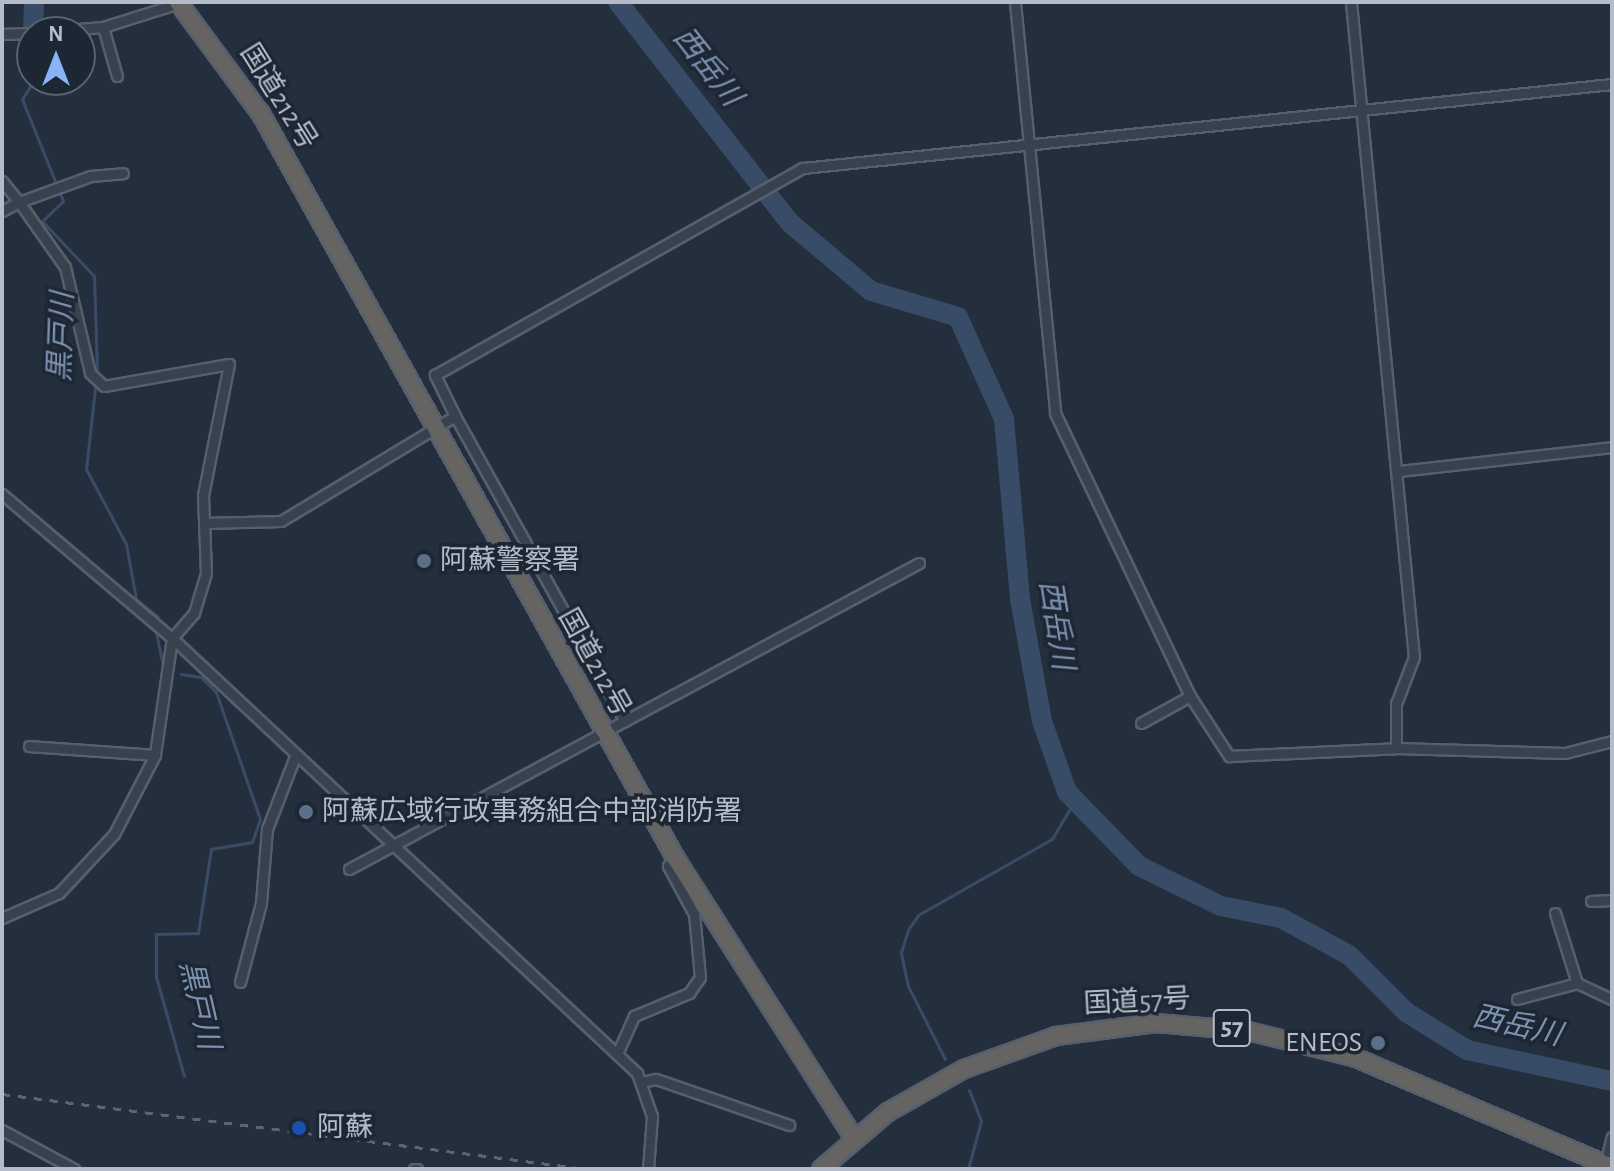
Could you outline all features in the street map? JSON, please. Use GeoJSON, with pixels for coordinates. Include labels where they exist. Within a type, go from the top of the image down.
{"type":"FeatureCollection","features":[{"type":"Feature","properties":{"kind":"highway","name":"国道212号"},"geometry":{"type":"LineString","coordinates":[[178,3],[261,114],[603,733],[676,859],[854,1138]]}},
{"type":"Feature","properties":{"kind":"highway","name":"国道57号"},"geometry":{"type":"LineString","coordinates":[[821,1169],[854,1138],[925,1089],[1008,1050],[1082,1029],[1203,1024],[1356,1058],[1607,1167]]}},
{"type":"Feature","properties":{"kind":"street"},"geometry":{"type":"LineString","coordinates":[[1015,2],[1055,413],[1190,696],[1229,756],[1396,748],[1565,753],[1612,741]]}},
{"type":"Feature","properties":{"kind":"street"},"geometry":{"type":"LineString","coordinates":[[1351,2],[1399,471],[1414,657],[1396,704],[1396,748]]}},
{"type":"Feature","properties":{"kind":"street"},"geometry":{"type":"LineString","coordinates":[[96,28],[178,3]]}},
{"type":"Feature","properties":{"kind":"street"},"geometry":{"type":"LineString","coordinates":[[103,27],[117,76]]}},
{"type":"Feature","properties":{"kind":"street"},"geometry":{"type":"LineString","coordinates":[[625,721],[435,375],[735,209],[771,183],[803,168],[1612,84]]}},
{"type":"Feature","properties":{"kind":"street"},"geometry":{"type":"LineString","coordinates":[[2,211],[66,183],[123,173]]}},
{"type":"Feature","properties":{"kind":"street"},"geometry":{"type":"LineString","coordinates":[[2,181],[65,267],[90,373],[104,386],[229,364],[207,466],[201,596],[172,638],[155,755],[114,834],[59,893],[2,918]]}},
{"type":"Feature","properties":{"kind":"street"},"geometry":{"type":"LineString","coordinates":[[205,523],[281,521],[455,416]]}},
{"type":"Feature","properties":{"kind":"street"},"geometry":{"type":"LineString","coordinates":[[1399,471],[1612,447]]}},
{"type":"Feature","properties":{"kind":"street"},"geometry":{"type":"LineString","coordinates":[[2,494],[172,638],[617,1054],[641,1082],[652,1116],[648,1169]]}},
{"type":"Feature","properties":{"kind":"street"},"geometry":{"type":"LineString","coordinates":[[349,869],[919,563]]}},
{"type":"Feature","properties":{"kind":"street"},"geometry":{"type":"LineString","coordinates":[[1141,723],[1190,696]]}},
{"type":"Feature","properties":{"kind":"street"},"geometry":{"type":"LineString","coordinates":[[29,746],[155,755]]}},
{"type":"Feature","properties":{"kind":"street"},"geometry":{"type":"LineString","coordinates":[[240,982],[261,903],[267,829],[296,754]]}},
{"type":"Feature","properties":{"kind":"street"},"geometry":{"type":"LineString","coordinates":[[617,1054],[634,1016],[689,993],[700,977],[694,914],[668,866],[676,859]]}},
{"type":"Feature","properties":{"kind":"street"},"geometry":{"type":"LineString","coordinates":[[1591,901],[1612,900]]}},
{"type":"Feature","properties":{"kind":"street"},"geometry":{"type":"LineString","coordinates":[[1555,913],[1577,983]]}},
{"type":"Feature","properties":{"kind":"street"},"geometry":{"type":"LineString","coordinates":[[1517,999],[1577,983],[1612,999]]}},
{"type":"Feature","properties":{"kind":"street"},"geometry":{"type":"LineString","coordinates":[[641,1082],[656,1079],[789,1125]]}},
{"type":"Feature","properties":{"kind":"street"},"geometry":{"type":"LineString","coordinates":[[2,1130],[42,1145],[74,1169]]}},
{"type":"Feature","properties":{"kind":"street"},"geometry":{"type":"LineString","coordinates":[[1607,1167],[1612,1137]]}},
{"type":"Feature","properties":{"kind":"waterway","name":"黒戸川"},"geometry":{"type":"LineString","coordinates":[[34,2],[34,16]]}},
{"type":"Feature","properties":{"kind":"waterway","name":"西岳川"},"geometry":{"type":"LineString","coordinates":[[618,2],[789,222],[871,291],[958,317],[1004,419],[1020,599],[1042,721],[1067,792],[1139,866],[1221,906],[1281,918],[1349,955],[1406,1012],[1467,1050],[1612,1081]]}},
{"type":"Feature","properties":{"kind":"waterway","name":"黒戸川"},"geometry":{"type":"LineString","coordinates":[[24,96],[22,99],[63,201],[42,221],[94,276],[97,370],[86,469],[126,544],[136,599],[158,617]]}},
{"type":"Feature","properties":{"kind":"waterway","name":"黒戸川"},"geometry":{"type":"LineString","coordinates":[[155,628],[163,667]]}},
{"type":"Feature","properties":{"kind":"waterway","name":"黒戸川"},"geometry":{"type":"LineString","coordinates":[[181,674],[201,677],[216,692],[260,819],[252,842],[211,849],[198,933],[156,934],[156,977],[184,1076]]}},
{"type":"Feature","properties":{"kind":"waterway"},"geometry":{"type":"LineString","coordinates":[[945,1059],[908,986],[901,952],[908,930],[918,915],[1052,839],[1075,800]]}},
{"type":"Feature","properties":{"kind":"waterway"},"geometry":{"type":"LineString","coordinates":[[968,1169],[981,1121],[969,1090]]}},
{"type":"Feature","properties":{"kind":"railway"},"geometry":{"type":"LineString","coordinates":[[2,1094],[587,1169]]}},
{"type":"Feature","properties":{"kind":"place","name":"阿蘇警察署"},"geometry":{"type":"Point","coordinates":[424,561]}},
{"type":"Feature","properties":{"kind":"place","name":"阿蘇広域行政事務組合中部消防署"},"geometry":{"type":"Point","coordinates":[306,812]}},
{"type":"Feature","properties":{"kind":"place","name":"ENEOS"},"geometry":{"type":"Point","coordinates":[1378,1043]}},
{"type":"Feature","properties":{"kind":"place","name":"阿蘇"},"geometry":{"type":"Point","coordinates":[299,1128]}}]}
